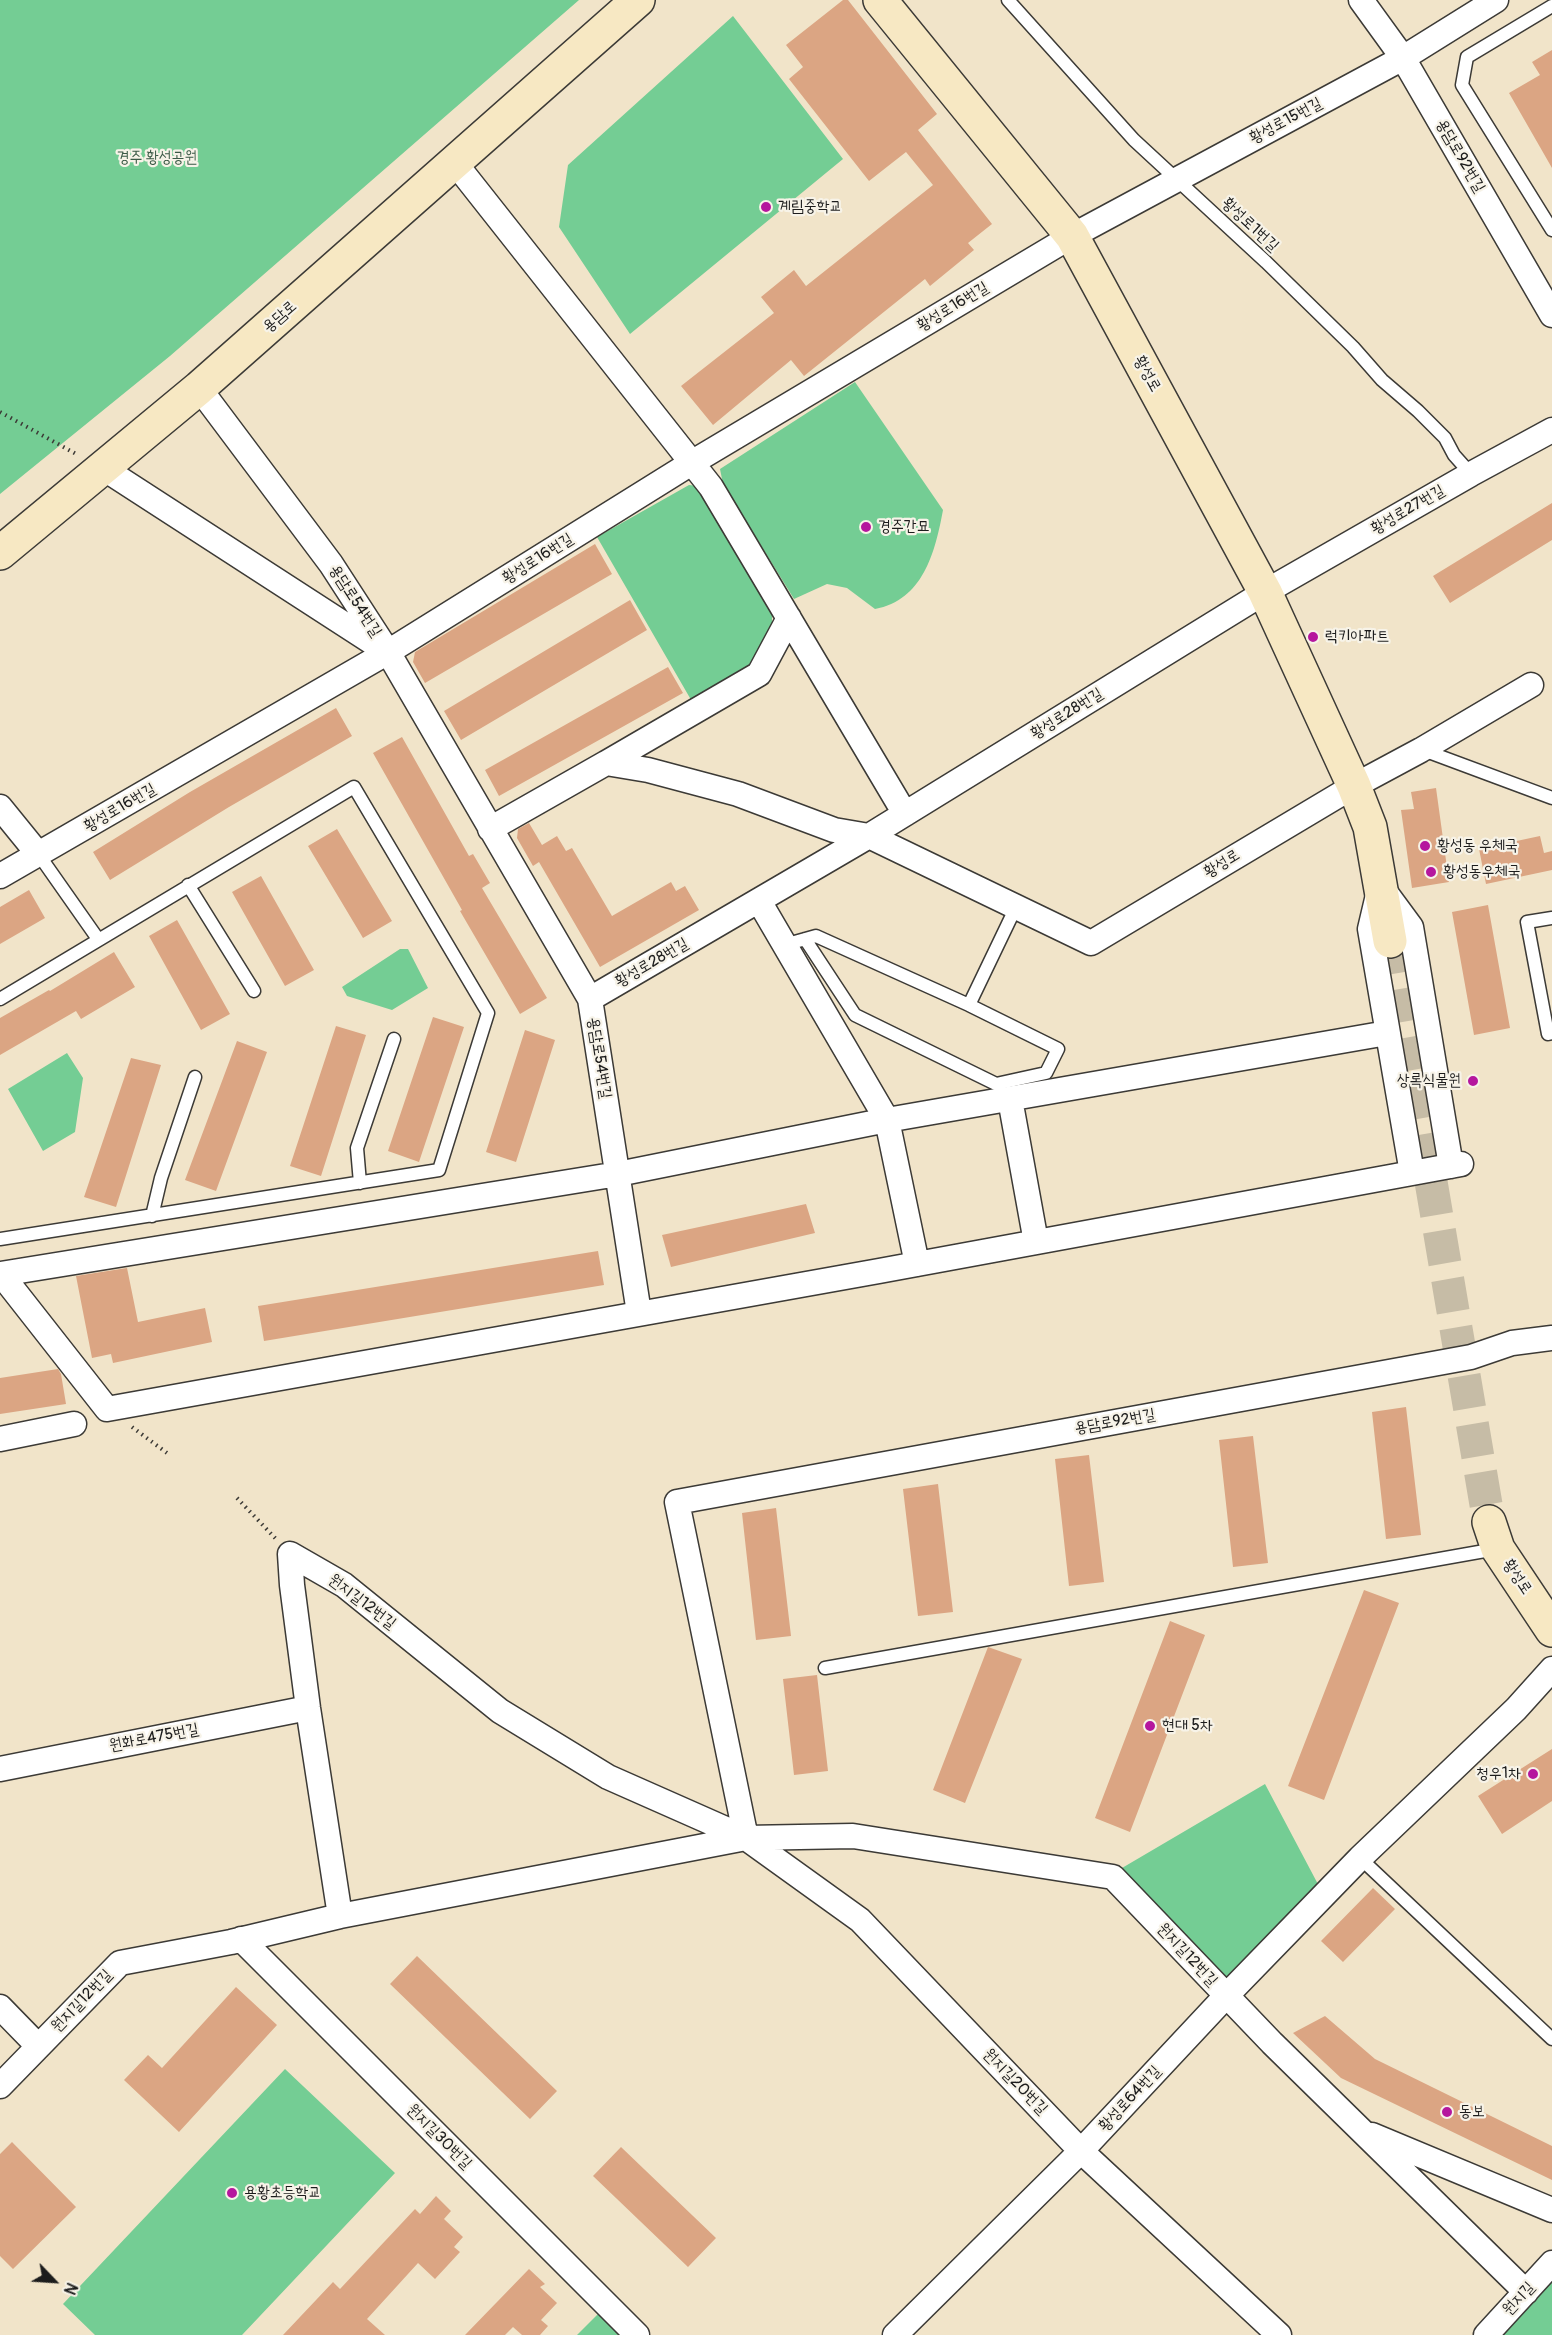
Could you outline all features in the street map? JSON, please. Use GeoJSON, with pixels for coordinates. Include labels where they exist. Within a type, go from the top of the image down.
{"type":"FeatureCollection","features":[{"type":"Feature","properties":{"kind":"street","name":"용담로"},"geometry":{"type":"LineString","coordinates":[[0,553],[199,388],[638,0]]}},
{"type":"Feature","properties":{"kind":"street","name":"황성로"},"geometry":{"type":"LineString","coordinates":[[880,0],[1072,236],[1265,592],[1354,786],[1370,827],[1390,941]]}},
{"type":"Feature","properties":{"kind":"street","name":"용담로92번길"},"geometry":{"type":"LineString","coordinates":[[1362,0],[1403,58],[1551,310]]}},
{"type":"Feature","properties":{"kind":"street","name":"황성로15번길"},"geometry":{"type":"LineString","coordinates":[[1072,236],[1403,58],[1496,0]]}},
{"type":"Feature","properties":{"kind":"street"},"geometry":{"type":"LineString","coordinates":[[455,163],[711,487],[905,814]]}},
{"type":"Feature","properties":{"kind":"street","name":"황성로16번길"},"geometry":{"type":"LineString","coordinates":[[0,876],[388,652],[693,462],[1072,236]]}},
{"type":"Feature","properties":{"kind":"street","name":"용담로54번길"},"geometry":{"type":"LineString","coordinates":[[199,388],[331,564],[388,652],[590,999],[639,1313]]}},
{"type":"Feature","properties":{"kind":"street","name":"황성로27번길"},"geometry":{"type":"LineString","coordinates":[[1265,592],[1552,430]]}},
{"type":"Feature","properties":{"kind":"street"},"geometry":{"type":"LineString","coordinates":[[103,468],[388,652]]}},
{"type":"Feature","properties":{"kind":"street","name":"황성로28번길"},"geometry":{"type":"LineString","coordinates":[[590,999],[869,836],[1265,592]]}},
{"type":"Feature","properties":{"kind":"street"},"geometry":{"type":"LineString","coordinates":[[490,829],[759,674],[789,618]]}},
{"type":"Feature","properties":{"kind":"street","name":"황성로"},"geometry":{"type":"LineString","coordinates":[[1016,907],[1091,943],[1354,786],[1421,750],[1531,685]]}},
{"type":"Feature","properties":{"kind":"street"},"geometry":{"type":"LineString","coordinates":[[606,763],[648,770],[738,794],[834,830],[869,836],[1016,907]]}},
{"type":"Feature","properties":{"kind":"street"},"geometry":{"type":"LineString","coordinates":[[0,807],[39,855]]}},
{"type":"Feature","properties":{"kind":"street"},"geometry":{"type":"LineString","coordinates":[[1380,885],[1370,929],[1412,1173]]}},
{"type":"Feature","properties":{"kind":"street"},"geometry":{"type":"LineString","coordinates":[[1380,885],[1411,927],[1456,1165],[107,1409],[1,1274],[618,1174],[887,1120],[1387,1033]]}},
{"type":"Feature","properties":{"kind":"street"},"geometry":{"type":"LineString","coordinates":[[759,901],[794,942],[887,1120],[917,1264]]}},
{"type":"Feature","properties":{"kind":"street"},"geometry":{"type":"LineString","coordinates":[[1010,1099],[1036,1242]]}},
{"type":"Feature","properties":{"kind":"street","name":"용담로92번길"},"geometry":{"type":"LineString","coordinates":[[746,1838],[677,1502],[1472,1358],[1512,1343],[1552,1338]]}},
{"type":"Feature","properties":{"kind":"street"},"geometry":{"type":"LineString","coordinates":[[0,1439],[74,1424]]}},
{"type":"Feature","properties":{"kind":"street","name":"황성로"},"geometry":{"type":"LineString","coordinates":[[1493,1535],[1552,1630]]}},
{"type":"Feature","properties":{"kind":"street"},"geometry":{"type":"LineString","coordinates":[[290,1554],[308,1708],[340,1916]]}},
{"type":"Feature","properties":{"kind":"street","name":"원지길12번길"},"geometry":{"type":"LineString","coordinates":[[290,1554],[344,1585],[500,1711],[608,1777],[746,1838]]}},
{"type":"Feature","properties":{"kind":"street","name":"황성로64번길"},"geometry":{"type":"LineString","coordinates":[[895,2335],[1081,2151],[1360,1857],[1516,1709],[1552,1669]]}},
{"type":"Feature","properties":{"kind":"street","name":"원화로475번길"},"geometry":{"type":"LineString","coordinates":[[0,1769],[308,1708]]}},
{"type":"Feature","properties":{"kind":"street","name":"원지길12번길"},"geometry":{"type":"LineString","coordinates":[[3,2078],[120,1963],[241,1940],[340,1916],[746,1838],[853,1836],[1113,1877],[1226,1996],[1359,2130],[1526,2292]]}},
{"type":"Feature","properties":{"kind":"street","name":"원지길20번길"},"geometry":{"type":"LineString","coordinates":[[746,1838],[860,1920],[1081,2151],[1280,2335]]}},
{"type":"Feature","properties":{"kind":"street","name":"원지길30번길"},"geometry":{"type":"LineString","coordinates":[[241,1940],[637,2335]]}},
{"type":"Feature","properties":{"kind":"street","name":"원지길12번길"},"geometry":{"type":"LineString","coordinates":[[0,2007],[38,2046]]}},
{"type":"Feature","properties":{"kind":"street"},"geometry":{"type":"LineString","coordinates":[[1359,2130],[1552,2210]]}},
{"type":"Feature","properties":{"kind":"street","name":"원지길"},"geometry":{"type":"LineString","coordinates":[[1486,2335],[1552,2263]]}},
{"type":"Feature","properties":{"kind":"lane","name":"황성로1번길"},"geometry":{"type":"LineString","coordinates":[[1008,0],[1134,140],[1266,262],[1353,347],[1382,380],[1418,411],[1445,438],[1454,455],[1471,474]]}},
{"type":"Feature","properties":{"kind":"lane"},"geometry":{"type":"LineString","coordinates":[[1552,6],[1467,57],[1462,85],[1552,230]]}},
{"type":"Feature","properties":{"kind":"lane"},"geometry":{"type":"LineString","coordinates":[[1421,750],[1552,798]]}},
{"type":"Feature","properties":{"kind":"lane"},"geometry":{"type":"LineString","coordinates":[[0,999],[354,788],[489,1013],[439,1170],[0,1239]]}},
{"type":"Feature","properties":{"kind":"lane"},"geometry":{"type":"LineString","coordinates":[[39,855],[98,939]]}},
{"type":"Feature","properties":{"kind":"lane"},"geometry":{"type":"LineString","coordinates":[[188,885],[254,991]]}},
{"type":"Feature","properties":{"kind":"lane"},"geometry":{"type":"LineString","coordinates":[[969,1005],[1016,907]]}},
{"type":"Feature","properties":{"kind":"lane"},"geometry":{"type":"LineString","coordinates":[[1552,918],[1527,922],[1548,1034],[1552,1033]]}},
{"type":"Feature","properties":{"kind":"lane"},"geometry":{"type":"LineString","coordinates":[[816,936],[969,1005],[1058,1049],[1046,1072],[996,1084],[855,1015],[794,942],[816,936]]}},
{"type":"Feature","properties":{"kind":"lane"},"geometry":{"type":"LineString","coordinates":[[360,1183],[357,1148],[394,1039]]}},
{"type":"Feature","properties":{"kind":"lane"},"geometry":{"type":"LineString","coordinates":[[152,1216],[161,1178],[195,1077]]}},
{"type":"Feature","properties":{"kind":"lane"},"geometry":{"type":"LineString","coordinates":[[825,1668],[1493,1535]]}},
{"type":"Feature","properties":{"kind":"lane"},"geometry":{"type":"LineString","coordinates":[[1360,1857],[1552,2039]]}},
{"type":"Feature","properties":{"kind":"path"},"geometry":{"type":"LineString","coordinates":[[0,412],[103,468]]}},
{"type":"Feature","properties":{"kind":"path"},"geometry":{"type":"LineString","coordinates":[[107,1409],[167,1453]]}},
{"type":"Feature","properties":{"kind":"path"},"geometry":{"type":"LineString","coordinates":[[237,1498],[290,1554]]}},
{"type":"Feature","properties":{"kind":"green space","name":"경주 황성공원"},"geometry":{"type":"Polygon","coordinates":[[[0,0],[579,0],[170,356],[0,494],[0,0]]]}},
{"type":"Feature","properties":{"kind":"green space"},"geometry":{"type":"Polygon","coordinates":[[[733,16],[843,159],[630,334],[559,227],[568,165],[733,16]]]}},
{"type":"Feature","properties":{"kind":"green space"},"geometry":{"type":"Polygon","coordinates":[[[855,382],[943,510],[931,558],[916,585],[905,596],[875,609],[847,588],[827,584],[794,599],[723,484],[720,469],[855,382]]]}},
{"type":"Feature","properties":{"kind":"green space"},"geometry":{"type":"Polygon","coordinates":[[[689,485],[698,486],[772,610],[772,629],[753,667],[694,705],[597,537],[689,485]]]}},
{"type":"Feature","properties":{"kind":"green space"},"geometry":{"type":"Polygon","coordinates":[[[400,949],[408,949],[428,988],[392,1010],[347,996],[342,987],[400,949]]]}},
{"type":"Feature","properties":{"kind":"green space"},"geometry":{"type":"Polygon","coordinates":[[[67,1053],[83,1078],[75,1132],[43,1151],[8,1089],[67,1053]]]}},
{"type":"Feature","properties":{"kind":"green space"},"geometry":{"type":"Polygon","coordinates":[[[1265,1784],[1320,1888],[1227,1982],[1122,1868],[1265,1784]]]}},
{"type":"Feature","properties":{"kind":"green space"},"geometry":{"type":"Polygon","coordinates":[[[285,2069],[395,2173],[242,2335],[95,2335],[63,2304],[285,2069]]]}},
{"type":"Feature","properties":{"kind":"green space"},"geometry":{"type":"Polygon","coordinates":[[[1552,2274],[1552,2335],[1497,2335],[1552,2274]]]}},
{"type":"Feature","properties":{"kind":"green space"},"geometry":{"type":"Polygon","coordinates":[[[600,2312],[623,2335],[577,2335],[600,2312]]]}},
{"type":"Feature","properties":{"kind":"building"},"geometry":{"type":"Polygon","coordinates":[[[843,0],[848,0],[937,114],[918,130],[992,224],[968,243],[974,250],[930,286],[925,279],[804,376],[791,360],[713,425],[681,386],[774,313],[761,297],[794,270],[806,286],[933,185],[906,152],[869,181],[789,79],[803,67],[786,45],[843,0]]]}},
{"type":"Feature","properties":{"kind":"building"},"geometry":{"type":"Polygon","coordinates":[[[1552,50],[1552,168],[1509,93],[1540,75],[1532,62],[1552,50]]]}},
{"type":"Feature","properties":{"kind":"building"},"geometry":{"type":"Polygon","coordinates":[[[1552,503],[1552,540],[1450,603],[1433,576],[1552,503]]]}},
{"type":"Feature","properties":{"kind":"building"},"geometry":{"type":"Polygon","coordinates":[[[595,544],[612,574],[425,683],[413,662],[415,652],[595,544]]]}},
{"type":"Feature","properties":{"kind":"building"},"geometry":{"type":"Polygon","coordinates":[[[630,600],[647,630],[461,740],[444,711],[630,600]]]}},
{"type":"Feature","properties":{"kind":"building"},"geometry":{"type":"Polygon","coordinates":[[[668,667],[683,693],[499,796],[485,770],[668,667]]]}},
{"type":"Feature","properties":{"kind":"building"},"geometry":{"type":"Polygon","coordinates":[[[336,708],[352,736],[229,807],[110,880],[93,852],[190,792],[336,708]]]}},
{"type":"Feature","properties":{"kind":"building"},"geometry":{"type":"Polygon","coordinates":[[[402,737],[469,856],[473,854],[490,883],[482,888],[547,998],[520,1014],[373,753],[402,737]]]}},
{"type":"Feature","properties":{"kind":"building","name":"황성동 우체국"},"geometry":{"type":"Polygon","coordinates":[[[1436,788],[1449,882],[1412,888],[1401,810],[1414,809],[1411,792],[1436,788]]]}},
{"type":"Feature","properties":{"kind":"building"},"geometry":{"type":"Polygon","coordinates":[[[529,823],[542,845],[557,836],[566,851],[572,848],[612,916],[671,882],[676,891],[685,886],[699,910],[600,967],[539,862],[533,866],[517,838],[518,829],[529,823]]]}},
{"type":"Feature","properties":{"kind":"building"},"geometry":{"type":"Polygon","coordinates":[[[337,829],[392,921],[363,938],[308,846],[337,829]]]}},
{"type":"Feature","properties":{"kind":"building"},"geometry":{"type":"Polygon","coordinates":[[[1540,836],[1544,853],[1552,851],[1552,870],[1486,884],[1479,849],[1540,836]]]}},
{"type":"Feature","properties":{"kind":"building"},"geometry":{"type":"Polygon","coordinates":[[[261,876],[314,970],[285,986],[232,892],[261,876]]]}},
{"type":"Feature","properties":{"kind":"building"},"geometry":{"type":"Polygon","coordinates":[[[29,890],[45,918],[0,944],[0,907],[29,890]]]}},
{"type":"Feature","properties":{"kind":"building"},"geometry":{"type":"Polygon","coordinates":[[[1488,905],[1510,1028],[1474,1035],[1452,912],[1488,905]]]}},
{"type":"Feature","properties":{"kind":"building"},"geometry":{"type":"Polygon","coordinates":[[[177,920],[230,1014],[201,1030],[149,936],[177,920]]]}},
{"type":"Feature","properties":{"kind":"building"},"geometry":{"type":"Polygon","coordinates":[[[114,952],[135,987],[81,1019],[76,1011],[0,1055],[0,1018],[114,952]]]}},
{"type":"Feature","properties":{"kind":"building"},"geometry":{"type":"Polygon","coordinates":[[[433,1017],[464,1027],[419,1162],[388,1151],[433,1017]]]}},
{"type":"Feature","properties":{"kind":"building"},"geometry":{"type":"Polygon","coordinates":[[[336,1026],[366,1035],[321,1176],[290,1166],[336,1026]]]}},
{"type":"Feature","properties":{"kind":"building"},"geometry":{"type":"Polygon","coordinates":[[[525,1030],[555,1040],[516,1162],[486,1152],[525,1030]]]}},
{"type":"Feature","properties":{"kind":"building"},"geometry":{"type":"Polygon","coordinates":[[[237,1041],[267,1052],[216,1191],[185,1180],[237,1041]]]}},
{"type":"Feature","properties":{"kind":"building"},"geometry":{"type":"Polygon","coordinates":[[[131,1058],[161,1065],[116,1207],[84,1197],[131,1058]]]}},
{"type":"Feature","properties":{"kind":"building"},"geometry":{"type":"Polygon","coordinates":[[[806,1204],[815,1233],[671,1267],[662,1235],[806,1204]]]}},
{"type":"Feature","properties":{"kind":"building"},"geometry":{"type":"Polygon","coordinates":[[[598,1251],[604,1285],[264,1341],[258,1306],[598,1251]]]}},
{"type":"Feature","properties":{"kind":"building"},"geometry":{"type":"Polygon","coordinates":[[[127,1268],[138,1322],[205,1308],[212,1342],[113,1363],[111,1354],[92,1358],[76,1276],[127,1268]]]}},
{"type":"Feature","properties":{"kind":"building"},"geometry":{"type":"Polygon","coordinates":[[[58,1369],[61,1374],[66,1404],[0,1414],[0,1378],[58,1369]]]}},
{"type":"Feature","properties":{"kind":"building"},"geometry":{"type":"Polygon","coordinates":[[[1406,1407],[1421,1535],[1386,1539],[1372,1412],[1406,1407]]]}},
{"type":"Feature","properties":{"kind":"building"},"geometry":{"type":"Polygon","coordinates":[[[1253,1436],[1268,1563],[1233,1567],[1219,1440],[1253,1436]]]}},
{"type":"Feature","properties":{"kind":"building"},"geometry":{"type":"Polygon","coordinates":[[[1089,1455],[1104,1582],[1069,1586],[1055,1459],[1089,1455]]]}},
{"type":"Feature","properties":{"kind":"building"},"geometry":{"type":"Polygon","coordinates":[[[938,1484],[953,1612],[918,1616],[903,1489],[938,1484]]]}},
{"type":"Feature","properties":{"kind":"building"},"geometry":{"type":"Polygon","coordinates":[[[776,1508],[791,1636],[756,1640],[742,1513],[776,1508]]]}},
{"type":"Feature","properties":{"kind":"building"},"geometry":{"type":"Polygon","coordinates":[[[1364,1590],[1399,1603],[1324,1800],[1288,1786],[1364,1590]]]}},
{"type":"Feature","properties":{"kind":"building","name":"현대 5차"},"geometry":{"type":"Polygon","coordinates":[[[1170,1621],[1205,1635],[1130,1832],[1095,1818],[1170,1621]]]}},
{"type":"Feature","properties":{"kind":"building"},"geometry":{"type":"Polygon","coordinates":[[[988,1647],[1022,1659],[965,1803],[933,1790],[988,1647]]]}},
{"type":"Feature","properties":{"kind":"building"},"geometry":{"type":"Polygon","coordinates":[[[817,1675],[828,1771],[794,1775],[783,1679],[817,1675]]]}},
{"type":"Feature","properties":{"kind":"building","name":"청우1차"},"geometry":{"type":"Polygon","coordinates":[[[1552,1749],[1552,1801],[1502,1834],[1478,1796],[1552,1749]]]}},
{"type":"Feature","properties":{"kind":"building"},"geometry":{"type":"Polygon","coordinates":[[[1373,1888],[1395,1909],[1343,1962],[1321,1941],[1373,1888]]]}},
{"type":"Feature","properties":{"kind":"building"},"geometry":{"type":"Polygon","coordinates":[[[417,1956],[557,2091],[530,2119],[390,1984],[417,1956]]]}},
{"type":"Feature","properties":{"kind":"building"},"geometry":{"type":"Polygon","coordinates":[[[236,1987],[277,2025],[179,2132],[124,2080],[148,2055],[162,2068],[236,1987]]]}},
{"type":"Feature","properties":{"kind":"building","name":"동보"},"geometry":{"type":"Polygon","coordinates":[[[1325,2016],[1375,2059],[1552,2146],[1552,2180],[1341,2078],[1293,2033],[1325,2016]]]}},
{"type":"Feature","properties":{"kind":"building"},"geometry":{"type":"Polygon","coordinates":[[[12,2142],[76,2207],[13,2269],[0,2256],[0,2154],[12,2142]]]}},
{"type":"Feature","properties":{"kind":"building"},"geometry":{"type":"Polygon","coordinates":[[[621,2147],[716,2238],[688,2267],[593,2176],[621,2147]]]}},
{"type":"Feature","properties":{"kind":"building"},"geometry":{"type":"Polygon","coordinates":[[[436,2196],[451,2211],[444,2219],[463,2237],[454,2247],[460,2252],[435,2279],[418,2263],[367,2319],[385,2335],[283,2335],[333,2282],[340,2289],[415,2209],[420,2214],[436,2196]]]}},
{"type":"Feature","properties":{"kind":"building"},"geometry":{"type":"Polygon","coordinates":[[[529,2269],[545,2284],[540,2287],[557,2303],[541,2320],[548,2326],[540,2335],[522,2335],[513,2327],[505,2335],[465,2335],[529,2269]]]}},
{"type":"Feature","properties":{"kind":"tunnel"},"geometry":{"type":"LineString","coordinates":[[1390,941],[1489,1522]]}},
{"type":"Feature","properties":{"kind":"place","name":"계림중학교"},"geometry":{"type":"Point","coordinates":[766,207]}},
{"type":"Feature","properties":{"kind":"place","name":"경주간묘"},"geometry":{"type":"Point","coordinates":[866,527]}},
{"type":"Feature","properties":{"kind":"place","name":"럭키아파트"},"geometry":{"type":"Point","coordinates":[1313,637]}},
{"type":"Feature","properties":{"kind":"place","name":"황성동 우체국"},"geometry":{"type":"Point","coordinates":[1425,846]}},
{"type":"Feature","properties":{"kind":"place","name":"황성동우체국"},"geometry":{"type":"Point","coordinates":[1431,872]}},
{"type":"Feature","properties":{"kind":"place","name":"상록식물원"},"geometry":{"type":"Point","coordinates":[1473,1081]}},
{"type":"Feature","properties":{"kind":"place","name":"현대 5차"},"geometry":{"type":"Point","coordinates":[1150,1726]}},
{"type":"Feature","properties":{"kind":"place","name":"청우1차"},"geometry":{"type":"Point","coordinates":[1533,1774]}},
{"type":"Feature","properties":{"kind":"place","name":"동보"},"geometry":{"type":"Point","coordinates":[1447,2112]}},
{"type":"Feature","properties":{"kind":"place","name":"용황초등학교"},"geometry":{"type":"Point","coordinates":[232,2193]}}]}
